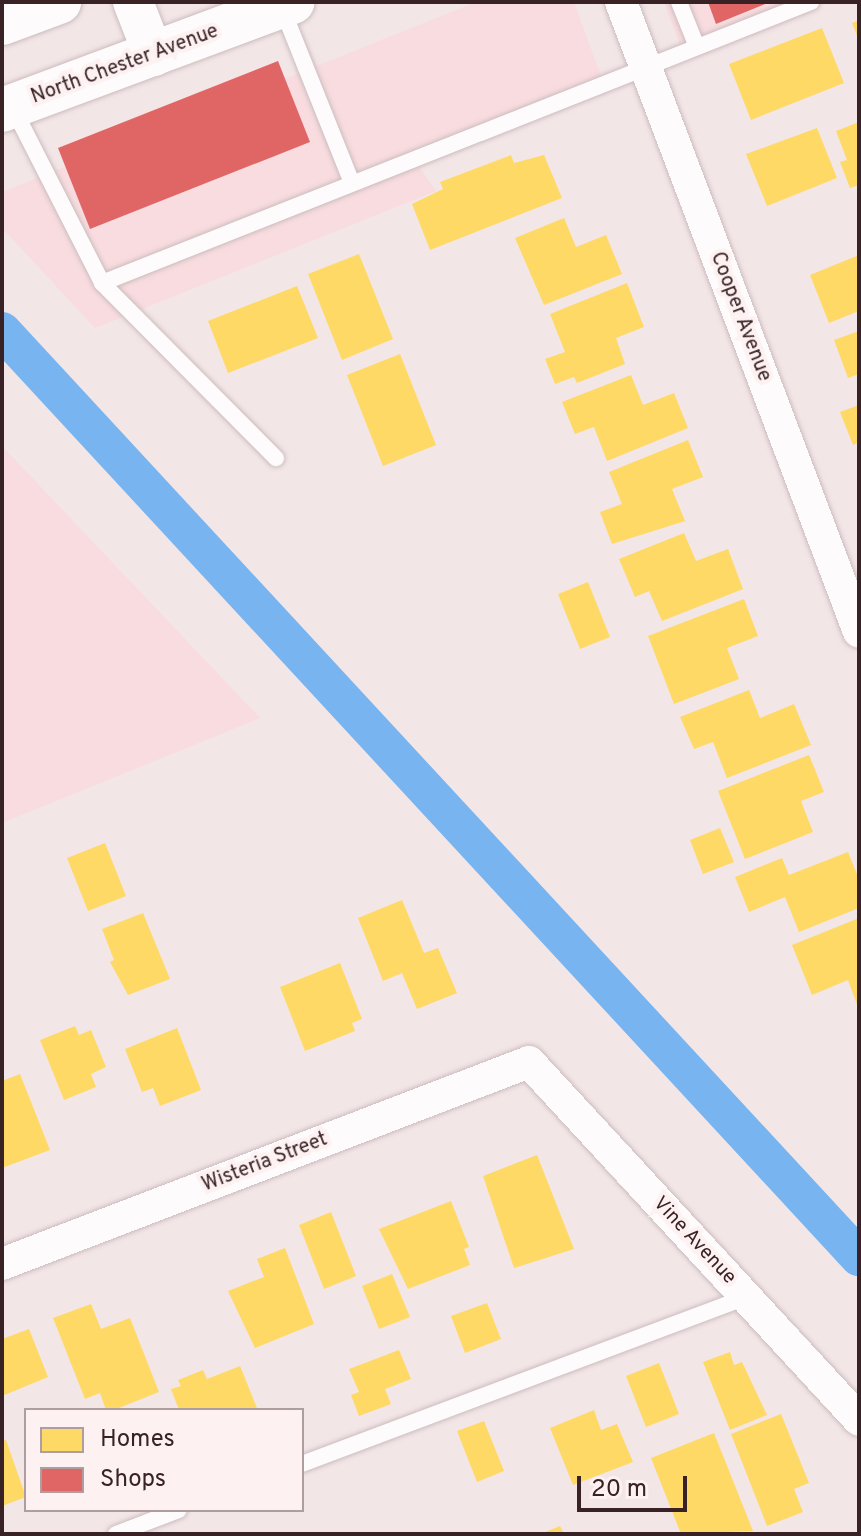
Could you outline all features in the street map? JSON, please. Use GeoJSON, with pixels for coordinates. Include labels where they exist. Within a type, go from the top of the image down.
{"type":"FeatureCollection","features":[{"type":"Feature","properties":{"kind":"main road","name":"North Chester Avenue"},"geometry":{"type":"LineString","coordinates":[[7,109],[287,4]]}},
{"type":"Feature","properties":{"kind":"street"},"geometry":{"type":"LineString","coordinates":[[133,2],[154,56]]}},
{"type":"Feature","properties":{"kind":"street","name":"Cooper Avenue"},"geometry":{"type":"LineString","coordinates":[[621,2],[859,632]]}},
{"type":"Feature","properties":{"kind":"street","name":"Wisteria Street"},"geometry":{"type":"LineString","coordinates":[[2,1264],[529,1062]]}},
{"type":"Feature","properties":{"kind":"street","name":"Vine Avenue"},"geometry":{"type":"LineString","coordinates":[[529,1062],[859,1420]]}},
{"type":"Feature","properties":{"kind":"lane"},"geometry":{"type":"LineString","coordinates":[[679,2],[697,47]]}},
{"type":"Feature","properties":{"kind":"lane"},"geometry":{"type":"LineString","coordinates":[[102,283],[811,2]]}},
{"type":"Feature","properties":{"kind":"lane"},"geometry":{"type":"LineString","coordinates":[[287,4],[352,183]]}},
{"type":"Feature","properties":{"kind":"lane"},"geometry":{"type":"LineString","coordinates":[[7,109],[102,283],[276,458]]}},
{"type":"Feature","properties":{"kind":"lane"},"geometry":{"type":"LineString","coordinates":[[304,1463],[746,1297]]}},
{"type":"Feature","properties":{"kind":"lane"},"geometry":{"type":"LineString","coordinates":[[116,1534],[174,1512]]}},
{"type":"Feature","properties":{"kind":"shaded area"},"geometry":{"type":"Polygon","coordinates":[[[476,2],[574,2],[605,87],[416,162],[436,191],[95,328],[2,228],[2,192],[476,2]]]}},
{"type":"Feature","properties":{"kind":"shaded area"},"geometry":{"type":"Polygon","coordinates":[[[664,2],[818,2],[684,56],[664,2]]]}},
{"type":"Feature","properties":{"kind":"shaded area"},"geometry":{"type":"Polygon","coordinates":[[[2,446],[260,718],[2,823],[2,446]]]}},
{"type":"Feature","properties":{"kind":"building: Homes"},"geometry":{"type":"Polygon","coordinates":[[[859,20],[859,40],[852,23],[859,20]]]}},
{"type":"Feature","properties":{"kind":"building: Homes"},"geometry":{"type":"Polygon","coordinates":[[[822,28],[844,83],[751,120],[729,64],[822,28]]]}},
{"type":"Feature","properties":{"kind":"building: Homes"},"geometry":{"type":"Polygon","coordinates":[[[859,122],[859,185],[850,188],[840,162],[847,160],[836,131],[859,122]]]}},
{"type":"Feature","properties":{"kind":"building: Homes"},"geometry":{"type":"Polygon","coordinates":[[[817,128],[837,178],[767,206],[746,154],[817,128]]]}},
{"type":"Feature","properties":{"kind":"building: Homes"},"geometry":{"type":"Polygon","coordinates":[[[511,155],[514,163],[544,155],[562,198],[430,250],[412,204],[443,189],[440,182],[511,155]]]}},
{"type":"Feature","properties":{"kind":"building: Homes"},"geometry":{"type":"Polygon","coordinates":[[[564,218],[576,247],[606,235],[622,274],[544,305],[515,238],[564,218]]]}},
{"type":"Feature","properties":{"kind":"building: Homes"},"geometry":{"type":"Polygon","coordinates":[[[359,254],[393,339],[342,360],[308,274],[359,254]]]}},
{"type":"Feature","properties":{"kind":"building: Homes"},"geometry":{"type":"Polygon","coordinates":[[[859,255],[859,311],[829,323],[810,275],[859,255]]]}},
{"type":"Feature","properties":{"kind":"building: Homes"},"geometry":{"type":"Polygon","coordinates":[[[627,283],[644,327],[616,338],[625,364],[577,383],[574,377],[555,384],[545,359],[565,352],[550,314],[627,283]]]}},
{"type":"Feature","properties":{"kind":"building: Homes"},"geometry":{"type":"Polygon","coordinates":[[[297,286],[318,338],[228,373],[208,321],[297,286]]]}},
{"type":"Feature","properties":{"kind":"building: Homes"},"geometry":{"type":"Polygon","coordinates":[[[859,331],[859,374],[848,378],[834,340],[859,331]]]}},
{"type":"Feature","properties":{"kind":"building: Homes"},"geometry":{"type":"Polygon","coordinates":[[[400,354],[436,445],[383,466],[347,375],[400,354]]]}},
{"type":"Feature","properties":{"kind":"building: Homes"},"geometry":{"type":"Polygon","coordinates":[[[631,375],[643,405],[674,393],[688,428],[607,461],[594,427],[575,434],[562,402],[631,375]]]}},
{"type":"Feature","properties":{"kind":"building: Homes"},"geometry":{"type":"Polygon","coordinates":[[[859,405],[859,442],[853,445],[840,412],[859,405]]]}},
{"type":"Feature","properties":{"kind":"building: Homes"},"geometry":{"type":"Polygon","coordinates":[[[688,440],[703,477],[672,489],[685,521],[612,544],[600,512],[622,504],[609,472],[688,440]]]}},
{"type":"Feature","properties":{"kind":"building: Homes"},"geometry":{"type":"Polygon","coordinates":[[[684,533],[696,561],[728,549],[743,589],[662,621],[649,591],[635,597],[619,559],[684,533]]]}},
{"type":"Feature","properties":{"kind":"building: Homes"},"geometry":{"type":"Polygon","coordinates":[[[588,582],[610,637],[580,649],[558,594],[588,582]]]}},
{"type":"Feature","properties":{"kind":"building: Homes"},"geometry":{"type":"Polygon","coordinates":[[[744,599],[758,636],[727,648],[739,679],[674,704],[648,636],[744,599]]]}},
{"type":"Feature","properties":{"kind":"building: Homes"},"geometry":{"type":"Polygon","coordinates":[[[749,690],[760,718],[794,704],[811,745],[727,778],[713,742],[694,749],[680,717],[749,690]]]}},
{"type":"Feature","properties":{"kind":"building: Homes"},"geometry":{"type":"Polygon","coordinates":[[[809,755],[824,792],[801,801],[813,832],[745,859],[718,791],[809,755]]]}},
{"type":"Feature","properties":{"kind":"building: Homes"},"geometry":{"type":"Polygon","coordinates":[[[720,828],[734,862],[703,874],[690,840],[720,828]]]}},
{"type":"Feature","properties":{"kind":"building: Homes"},"geometry":{"type":"Polygon","coordinates":[[[105,843],[126,896],[88,911],[67,858],[105,843]]]}},
{"type":"Feature","properties":{"kind":"building: Homes"},"geometry":{"type":"Polygon","coordinates":[[[848,852],[859,879],[859,908],[799,932],[785,897],[749,912],[735,877],[782,858],[789,875],[848,852]]]}},
{"type":"Feature","properties":{"kind":"building: Homes"},"geometry":{"type":"Polygon","coordinates":[[[402,900],[424,953],[438,948],[457,993],[417,1009],[402,973],[383,981],[358,918],[402,900]]]}},
{"type":"Feature","properties":{"kind":"building: Homes"},"geometry":{"type":"Polygon","coordinates":[[[143,913],[170,979],[128,995],[110,962],[114,960],[102,929],[143,913]]]}},
{"type":"Feature","properties":{"kind":"building: Homes"},"geometry":{"type":"Polygon","coordinates":[[[859,918],[859,1010],[848,980],[812,995],[792,945],[859,918]]]}},
{"type":"Feature","properties":{"kind":"building: Homes"},"geometry":{"type":"Polygon","coordinates":[[[340,963],[362,1019],[352,1023],[355,1031],[305,1051],[280,987],[340,963]]]}},
{"type":"Feature","properties":{"kind":"building: Homes"},"geometry":{"type":"Polygon","coordinates":[[[75,1026],[79,1035],[91,1030],[106,1067],[91,1074],[96,1087],[64,1100],[40,1040],[75,1026]]]}},
{"type":"Feature","properties":{"kind":"building: Homes"},"geometry":{"type":"Polygon","coordinates":[[[177,1028],[201,1090],[160,1106],[153,1088],[142,1092],[125,1049],[177,1028]]]}},
{"type":"Feature","properties":{"kind":"building: Homes"},"geometry":{"type":"Polygon","coordinates":[[[20,1074],[50,1150],[2,1168],[2,1081],[20,1074]]]}},
{"type":"Feature","properties":{"kind":"building: Homes"},"geometry":{"type":"Polygon","coordinates":[[[537,1155],[574,1249],[514,1268],[483,1176],[537,1155]]]}},
{"type":"Feature","properties":{"kind":"building: Homes"},"geometry":{"type":"Polygon","coordinates":[[[451,1201],[469,1247],[464,1249],[470,1265],[408,1289],[379,1229],[451,1201]]]}},
{"type":"Feature","properties":{"kind":"building: Homes"},"geometry":{"type":"Polygon","coordinates":[[[331,1212],[356,1276],[324,1289],[299,1225],[331,1212]]]}},
{"type":"Feature","properties":{"kind":"building: Homes"},"geometry":{"type":"Polygon","coordinates":[[[285,1248],[314,1324],[255,1348],[228,1291],[264,1277],[257,1259],[285,1248]]]}},
{"type":"Feature","properties":{"kind":"building: Homes"},"geometry":{"type":"Polygon","coordinates":[[[392,1274],[410,1317],[379,1329],[362,1286],[392,1274]]]}},
{"type":"Feature","properties":{"kind":"building: Homes"},"geometry":{"type":"Polygon","coordinates":[[[487,1303],[501,1339],[465,1353],[451,1316],[487,1303]]]}},
{"type":"Feature","properties":{"kind":"building: Homes"},"geometry":{"type":"Polygon","coordinates":[[[91,1304],[101,1329],[130,1318],[159,1392],[119,1408],[105,1408],[100,1393],[85,1399],[53,1318],[91,1304]]]}},
{"type":"Feature","properties":{"kind":"building: Homes"},"geometry":{"type":"Polygon","coordinates":[[[29,1329],[48,1377],[2,1396],[2,1339],[29,1329]]]}},
{"type":"Feature","properties":{"kind":"building: Homes"},"geometry":{"type":"Polygon","coordinates":[[[399,1350],[411,1379],[385,1389],[391,1404],[359,1416],[351,1395],[359,1392],[349,1369],[399,1350]]]}},
{"type":"Feature","properties":{"kind":"building: Homes"},"geometry":{"type":"Polygon","coordinates":[[[730,1352],[734,1365],[742,1362],[767,1415],[730,1430],[703,1362],[730,1352]]]}},
{"type":"Feature","properties":{"kind":"building: Homes"},"geometry":{"type":"Polygon","coordinates":[[[659,1363],[679,1414],[646,1427],[626,1376],[659,1363]]]}},
{"type":"Feature","properties":{"kind":"building: Homes"},"geometry":{"type":"Polygon","coordinates":[[[240,1366],[257,1408],[178,1408],[171,1389],[181,1386],[178,1380],[203,1370],[207,1379],[240,1366]]]}},
{"type":"Feature","properties":{"kind":"building: Homes"},"geometry":{"type":"Polygon","coordinates":[[[594,1410],[601,1430],[617,1424],[633,1462],[573,1485],[550,1428],[594,1410]]]}},
{"type":"Feature","properties":{"kind":"building: Homes"},"geometry":{"type":"Polygon","coordinates":[[[781,1414],[809,1483],[794,1489],[803,1512],[767,1526],[731,1434],[781,1414]]]}},
{"type":"Feature","properties":{"kind":"building: Homes"},"geometry":{"type":"Polygon","coordinates":[[[484,1421],[504,1471],[477,1482],[457,1431],[484,1421]]]}},
{"type":"Feature","properties":{"kind":"building: Homes"},"geometry":{"type":"Polygon","coordinates":[[[714,1433],[753,1531],[681,1534],[651,1458],[714,1433]]]}},
{"type":"Feature","properties":{"kind":"building: Homes"},"geometry":{"type":"Polygon","coordinates":[[[6,1440],[24,1498],[2,1506],[2,1441],[6,1440]]]}},
{"type":"Feature","properties":{"kind":"building: Homes"},"geometry":{"type":"Polygon","coordinates":[[[560,1526],[564,1534],[540,1534],[560,1526]]]}},
{"type":"Feature","properties":{"kind":"building: Shops"},"geometry":{"type":"Polygon","coordinates":[[[708,2],[770,2],[716,24],[708,2]]]}},
{"type":"Feature","properties":{"kind":"building: Shops"},"geometry":{"type":"Polygon","coordinates":[[[278,61],[310,142],[90,229],[58,148],[278,61]]]}},
{"type":"Feature","properties":{"kind":"waterway"},"geometry":{"type":"LineString","coordinates":[[2,331],[859,1257]]}}]}
